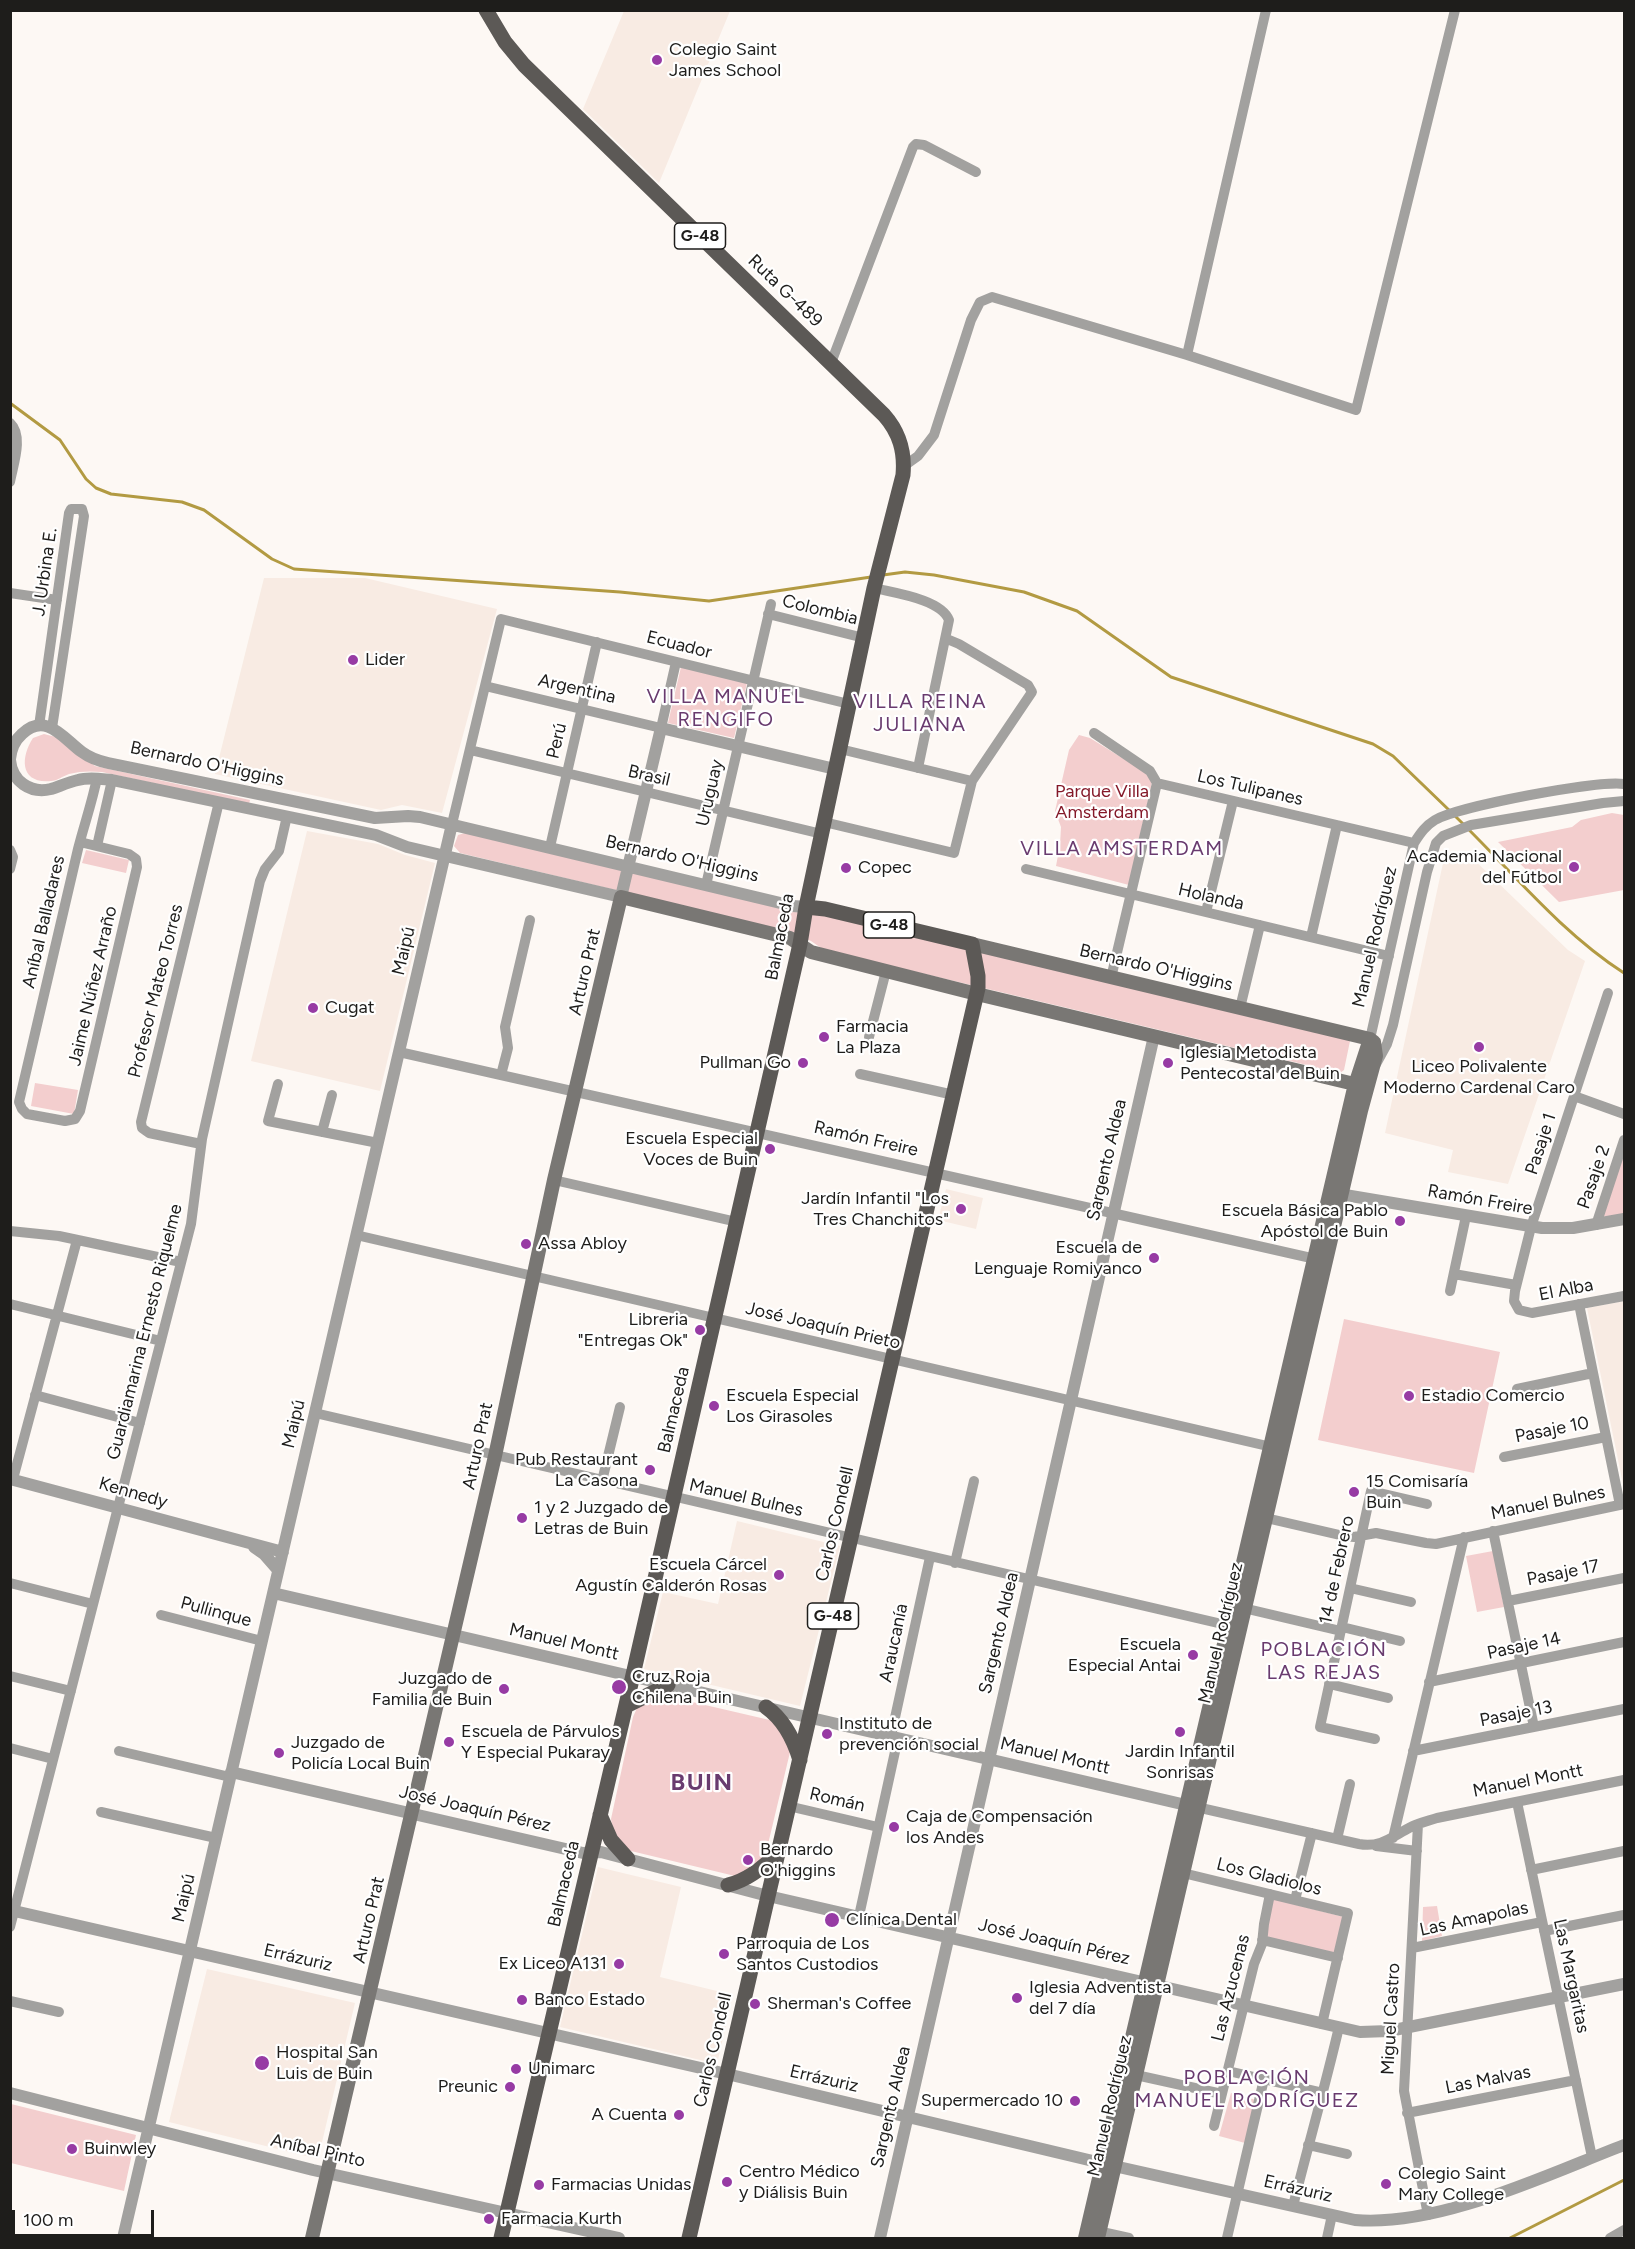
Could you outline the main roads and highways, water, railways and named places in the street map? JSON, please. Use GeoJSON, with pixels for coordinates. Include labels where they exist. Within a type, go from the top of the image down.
{"type":"FeatureCollection","features":[{"type":"Feature","properties":{"kind":"main road","name":"Ruta G-489"},"geometry":{"type":"LineString","coordinates":[[492,15],[524,65],[891,422],[903,448],[904,466],[876,580]]}},
{"type":"Feature","properties":{"kind":"main road","name":"Balmaceda"},"geometry":{"type":"LineString","coordinates":[[501,2238],[633,1677],[800,944],[876,580]]}},
{"type":"Feature","properties":{"kind":"main road","name":"Bernardo O'Higgins"},"geometry":{"type":"LineString","coordinates":[[621,897],[790,938],[811,952],[1361,1086]]}},
{"type":"Feature","properties":{"kind":"main road","name":"Arturo Prat"},"geometry":{"type":"LineString","coordinates":[[312,2238],[495,1456],[553,1183],[621,897]]}},
{"type":"Feature","properties":{"kind":"main road","name":"Bernardo O'Higgins"},"geometry":{"type":"LineString","coordinates":[[806,907],[825,909],[1370,1039]]}},
{"type":"Feature","properties":{"kind":"main road","name":"G-48"},"geometry":{"type":"LineString","coordinates":[[972,944],[978,976],[977,994]]}},
{"type":"Feature","properties":{"kind":"main road","name":"Carlos Condell"},"geometry":{"type":"LineString","coordinates":[[689,2238],[977,994]]}},
{"type":"Feature","properties":{"kind":"main road","name":"Manuel Rodríguez"},"geometry":{"type":"LineString","coordinates":[[1361,1086],[1372,1072],[1376,1047],[1370,1039]]}},
{"type":"Feature","properties":{"kind":"main road","name":"Manuel Rodríguez"},"geometry":{"type":"LineString","coordinates":[[1092,2234],[1361,1086],[1370,1039]]}},
{"type":"Feature","properties":{"kind":"main road","name":"Manuel Rodríguez"},"geometry":{"type":"LineString","coordinates":[[1239,1607],[1266,1518],[1276,1448]]}},
{"type":"Feature","properties":{"kind":"main road"},"geometry":{"type":"LineString","coordinates":[[626,1706],[668,1685]]}},
{"type":"Feature","properties":{"kind":"main road"},"geometry":{"type":"LineString","coordinates":[[766,1707],[783,1725],[795,1744],[800,1760]]}},
{"type":"Feature","properties":{"kind":"main road","name":"Manuel Rodríguez"},"geometry":{"type":"LineString","coordinates":[[1108,2165],[1136,2075],[1151,1983],[1183,1873],[1192,1806]]}},
{"type":"Feature","properties":{"kind":"main road"},"geometry":{"type":"LineString","coordinates":[[600,1815],[611,1840],[628,1859]]}},
{"type":"Feature","properties":{"kind":"main road"},"geometry":{"type":"LineString","coordinates":[[728,1885],[747,1878],[768,1863],[778,1852]]}},
{"type":"Feature","properties":{"kind":"waterway"},"geometry":{"type":"LineString","coordinates":[[10,403],[60,440],[86,479],[96,488],[111,494],[182,502],[204,510],[272,559],[294,569],[620,592],[709,601],[871,577]]}},
{"type":"Feature","properties":{"kind":"waterway"},"geometry":{"type":"LineString","coordinates":[[883,575],[905,572],[934,575],[1024,592],[1077,611],[1171,677],[1373,744],[1393,756],[1450,811]]}},
{"type":"Feature","properties":{"kind":"waterway"},"geometry":{"type":"LineString","coordinates":[[1455,816],[1556,919],[1624,973]]}},
{"type":"Feature","properties":{"kind":"waterway"},"geometry":{"type":"LineString","coordinates":[[1510,2238],[1624,2180]]}},
{"type":"Feature","properties":{"kind":"place","name":"Colegio Saint James School"},"geometry":{"type":"Point","coordinates":[657,60]}},
{"type":"Feature","properties":{"kind":"place","name":"Lider"},"geometry":{"type":"Point","coordinates":[353,660]}},
{"type":"Feature","properties":{"kind":"place","name":"Academia Nacional del Fútbol"},"geometry":{"type":"Point","coordinates":[1574,867]}},
{"type":"Feature","properties":{"kind":"place","name":"Copec"},"geometry":{"type":"Point","coordinates":[846,868]}},
{"type":"Feature","properties":{"kind":"place","name":"Cugat"},"geometry":{"type":"Point","coordinates":[313,1008]}},
{"type":"Feature","properties":{"kind":"place","name":"Farmacia La Plaza"},"geometry":{"type":"Point","coordinates":[824,1037]}},
{"type":"Feature","properties":{"kind":"place","name":"Liceo Polivalente Moderno Cardenal Caro"},"geometry":{"type":"Point","coordinates":[1479,1047]}},
{"type":"Feature","properties":{"kind":"place","name":"Pullman Go"},"geometry":{"type":"Point","coordinates":[803,1063]}},
{"type":"Feature","properties":{"kind":"place","name":"Iglesia Metodista Pentecostal de Buin"},"geometry":{"type":"Point","coordinates":[1168,1063]}},
{"type":"Feature","properties":{"kind":"place","name":"Escuela Especial Voces de Buin"},"geometry":{"type":"Point","coordinates":[770,1149]}},
{"type":"Feature","properties":{"kind":"place","name":"Jardín Infantil \"Los Tres Chanchitos\""},"geometry":{"type":"Point","coordinates":[961,1209]}},
{"type":"Feature","properties":{"kind":"place","name":"Escuela Básica Pablo Apóstol de Buin"},"geometry":{"type":"Point","coordinates":[1400,1221]}},
{"type":"Feature","properties":{"kind":"place","name":"Assa Abloy"},"geometry":{"type":"Point","coordinates":[526,1244]}},
{"type":"Feature","properties":{"kind":"place","name":"Escuela de Lenguaje Romiyanco"},"geometry":{"type":"Point","coordinates":[1154,1258]}},
{"type":"Feature","properties":{"kind":"place","name":"Libreria \"Entregas Ok\""},"geometry":{"type":"Point","coordinates":[700,1330]}},
{"type":"Feature","properties":{"kind":"place","name":"Estadio Comercio"},"geometry":{"type":"Point","coordinates":[1409,1396]}},
{"type":"Feature","properties":{"kind":"place","name":"Escuela Especial Los Girasoles"},"geometry":{"type":"Point","coordinates":[714,1406]}},
{"type":"Feature","properties":{"kind":"place","name":"Pub Restaurant La Casona"},"geometry":{"type":"Point","coordinates":[650,1470]}},
{"type":"Feature","properties":{"kind":"place","name":"15 Comisaría Buin"},"geometry":{"type":"Point","coordinates":[1354,1492]}},
{"type":"Feature","properties":{"kind":"place","name":"1 y 2 Juzgado de Letras de Buin"},"geometry":{"type":"Point","coordinates":[522,1518]}},
{"type":"Feature","properties":{"kind":"place","name":"Escuela Cárcel Agustín Calderón Rosas"},"geometry":{"type":"Point","coordinates":[779,1575]}},
{"type":"Feature","properties":{"kind":"place","name":"Escuela Especial Antai"},"geometry":{"type":"Point","coordinates":[1193,1655]}},
{"type":"Feature","properties":{"kind":"place","name":"Cruz Roja Chilena Buin"},"geometry":{"type":"Point","coordinates":[619,1687]}},
{"type":"Feature","properties":{"kind":"place","name":"Juzgado de Familia de Buin"},"geometry":{"type":"Point","coordinates":[504,1689]}},
{"type":"Feature","properties":{"kind":"place","name":"Jardin Infantil Sonrisas"},"geometry":{"type":"Point","coordinates":[1180,1732]}},
{"type":"Feature","properties":{"kind":"place","name":"Instituto de prevención social"},"geometry":{"type":"Point","coordinates":[827,1734]}},
{"type":"Feature","properties":{"kind":"place","name":"Escuela de Párvulos Y Especial Pukaray"},"geometry":{"type":"Point","coordinates":[449,1742]}},
{"type":"Feature","properties":{"kind":"place","name":"Juzgado de Policía Local Buin"},"geometry":{"type":"Point","coordinates":[279,1753]}},
{"type":"Feature","properties":{"kind":"place","name":"Caja de Compensación los Andes"},"geometry":{"type":"Point","coordinates":[894,1827]}},
{"type":"Feature","properties":{"kind":"place","name":"Bernardo O'higgins"},"geometry":{"type":"Point","coordinates":[748,1860]}},
{"type":"Feature","properties":{"kind":"place","name":"Clínica Dental"},"geometry":{"type":"Point","coordinates":[832,1920]}},
{"type":"Feature","properties":{"kind":"place","name":"Parroquia de Los Santos Custodios"},"geometry":{"type":"Point","coordinates":[724,1954]}},
{"type":"Feature","properties":{"kind":"place","name":"Ex Liceo A131"},"geometry":{"type":"Point","coordinates":[619,1964]}},
{"type":"Feature","properties":{"kind":"place","name":"Iglesia Adventista del 7 día"},"geometry":{"type":"Point","coordinates":[1017,1998]}},
{"type":"Feature","properties":{"kind":"place","name":"Banco Estado"},"geometry":{"type":"Point","coordinates":[522,2000]}},
{"type":"Feature","properties":{"kind":"place","name":"Sherman's Coffee"},"geometry":{"type":"Point","coordinates":[755,2004]}},
{"type":"Feature","properties":{"kind":"place","name":"Hospital San Luis de Buin"},"geometry":{"type":"Point","coordinates":[262,2063]}},
{"type":"Feature","properties":{"kind":"place","name":"Unimarc"},"geometry":{"type":"Point","coordinates":[516,2069]}},
{"type":"Feature","properties":{"kind":"place","name":"Preunic"},"geometry":{"type":"Point","coordinates":[510,2087]}},
{"type":"Feature","properties":{"kind":"place","name":"Supermercado 10"},"geometry":{"type":"Point","coordinates":[1075,2101]}},
{"type":"Feature","properties":{"kind":"place","name":"A Cuenta"},"geometry":{"type":"Point","coordinates":[679,2115]}},
{"type":"Feature","properties":{"kind":"place","name":"Buinwley"},"geometry":{"type":"Point","coordinates":[72,2149]}},
{"type":"Feature","properties":{"kind":"place","name":"Centro Médico y Diálisis Buin"},"geometry":{"type":"Point","coordinates":[727,2182]}},
{"type":"Feature","properties":{"kind":"place","name":"Colegio Saint Mary College"},"geometry":{"type":"Point","coordinates":[1386,2184]}},
{"type":"Feature","properties":{"kind":"place","name":"Farmacias Unidas"},"geometry":{"type":"Point","coordinates":[539,2185]}},
{"type":"Feature","properties":{"kind":"place","name":"Farmacia Kurth"},"geometry":{"type":"Point","coordinates":[489,2219]}},
{"type":"Feature","properties":{"kind":"district","name":"VILLA MANUEL RENGIFO"},"geometry":{"type":"Point","coordinates":[726,708]}},
{"type":"Feature","properties":{"kind":"district","name":"VILLA REINA JULIANA"},"geometry":{"type":"Point","coordinates":[920,714]}},
{"type":"Feature","properties":{"kind":"district","name":"VILLA AMSTERDAM"},"geometry":{"type":"Point","coordinates":[1122,849]}},
{"type":"Feature","properties":{"kind":"district","name":"POBLACIÓN LAS REJAS"},"geometry":{"type":"Point","coordinates":[1324,1662]}},
{"type":"Feature","properties":{"kind":"district","name":"BUIN"},"geometry":{"type":"Point","coordinates":[702,1783]}},
{"type":"Feature","properties":{"kind":"district","name":"POBLACIÓN MANUEL RODRÍGUEZ"},"geometry":{"type":"Point","coordinates":[1247,2090]}},
{"type":"Feature","properties":{"kind":"park label","name":"Parque Villa Amsterdam"},"geometry":{"type":"Point","coordinates":[1102,802]}}]}
